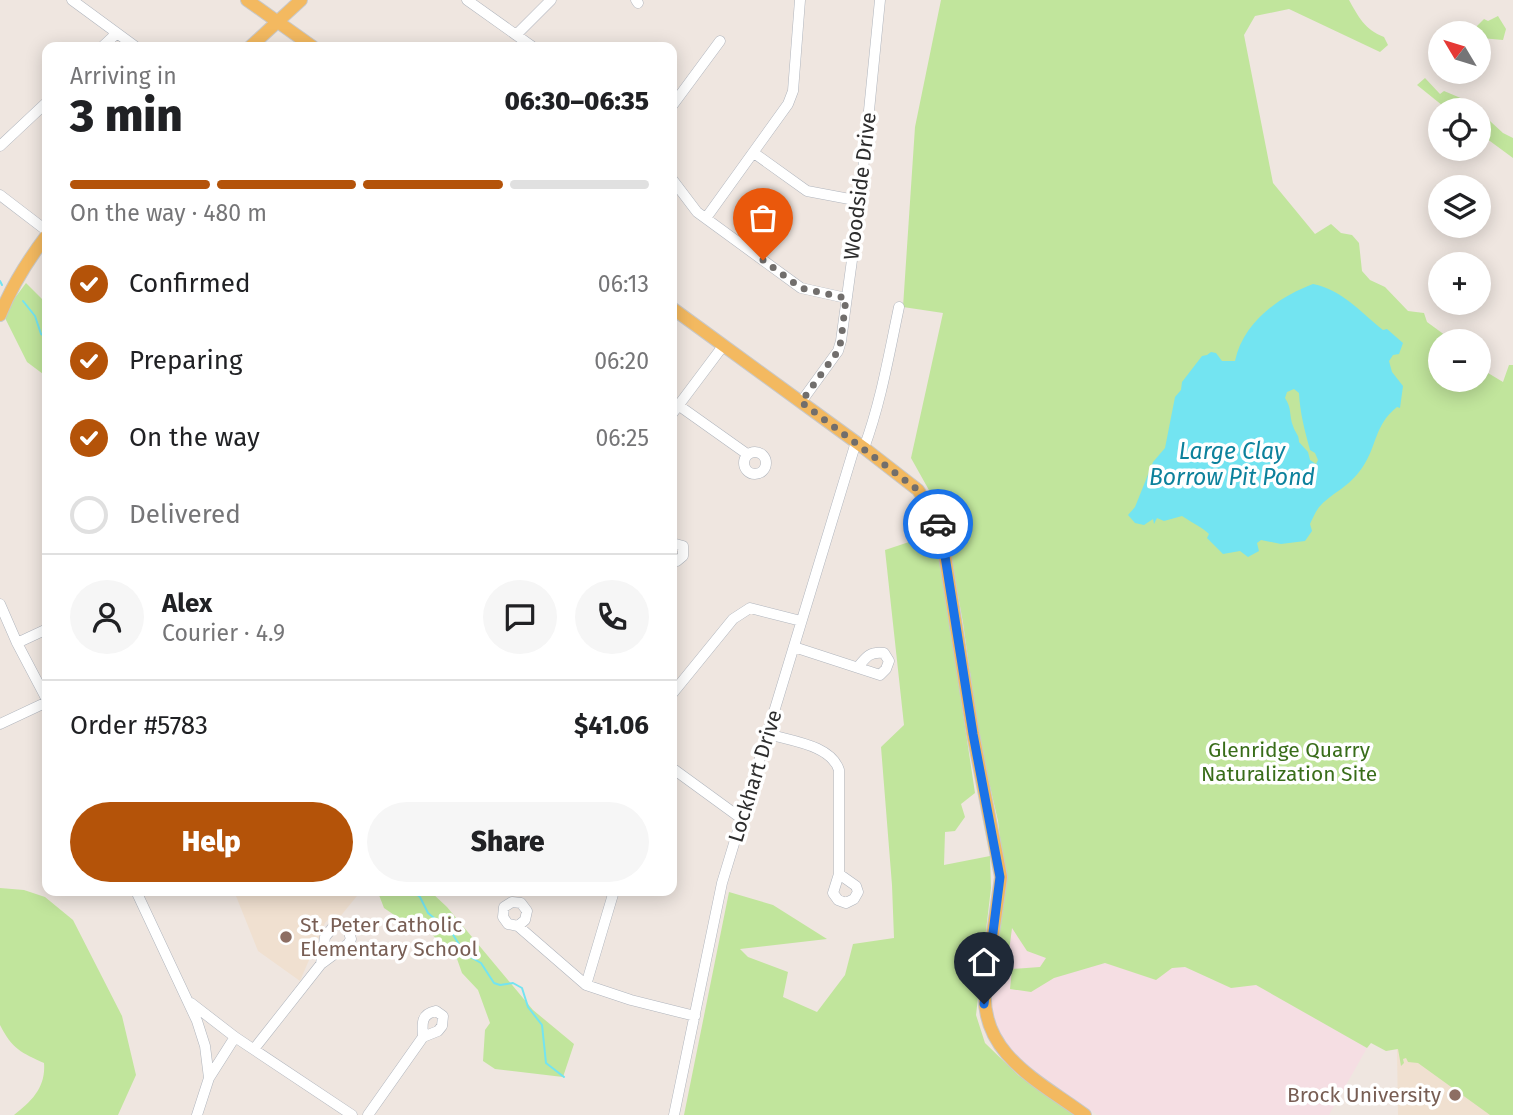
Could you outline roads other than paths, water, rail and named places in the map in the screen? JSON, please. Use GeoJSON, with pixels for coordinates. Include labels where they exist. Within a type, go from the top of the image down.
{"type":"FeatureCollection","features":[{"type":"Feature","properties":{"kind":"main road"},"geometry":{"type":"LineString","coordinates":[[247,0],[306,42]]}},
{"type":"Feature","properties":{"kind":"main road"},"geometry":{"type":"LineString","coordinates":[[256,42],[301,0]]}},
{"type":"Feature","properties":{"kind":"main road"},"geometry":{"type":"LineString","coordinates":[[0,315],[10,290],[42,240]]}},
{"type":"Feature","properties":{"kind":"main road"},"geometry":{"type":"LineString","coordinates":[[677,312],[918,490],[936,518],[942,537],[973,734],[1000,877],[985,989],[987,1022],[1007,1056],[1085,1115]]}},
{"type":"Feature","properties":{"kind":"street"},"geometry":{"type":"LineString","coordinates":[[72,0],[129,42]]}},
{"type":"Feature","properties":{"kind":"street"},"geometry":{"type":"LineString","coordinates":[[467,0],[526,42]]}},
{"type":"Feature","properties":{"kind":"street"},"geometry":{"type":"LineString","coordinates":[[516,35],[551,0]]}},
{"type":"Feature","properties":{"kind":"street"},"geometry":{"type":"LineString","coordinates":[[706,218],[788,104],[793,90],[800,0]]}},
{"type":"Feature","properties":{"kind":"street","name":"Woodside Drive"},"geometry":{"type":"LineString","coordinates":[[801,402],[838,351],[841,341],[860,201],[880,0]]}},
{"type":"Feature","properties":{"kind":"street"},"geometry":{"type":"LineString","coordinates":[[107,42],[117,33]]}},
{"type":"Feature","properties":{"kind":"street"},"geometry":{"type":"LineString","coordinates":[[677,99],[720,41]]}},
{"type":"Feature","properties":{"kind":"street"},"geometry":{"type":"LineString","coordinates":[[0,146],[42,107]]}},
{"type":"Feature","properties":{"kind":"street"},"geometry":{"type":"LineString","coordinates":[[754,153],[807,191],[860,201]]}},
{"type":"Feature","properties":{"kind":"street"},"geometry":{"type":"LineString","coordinates":[[677,186],[697,212],[801,288],[846,298]]}},
{"type":"Feature","properties":{"kind":"street"},"geometry":{"type":"LineString","coordinates":[[0,195],[42,229]]}},
{"type":"Feature","properties":{"kind":"street","name":"Lockhart Drive"},"geometry":{"type":"LineString","coordinates":[[674,1115],[722,883],[801,621],[882,387],[899,307]]}},
{"type":"Feature","properties":{"kind":"street"},"geometry":{"type":"LineString","coordinates":[[677,407],[723,346]]}},
{"type":"Feature","properties":{"kind":"street"},"geometry":{"type":"LineString","coordinates":[[677,411],[747,454]]}},
{"type":"Feature","properties":{"kind":"street"},"geometry":{"type":"LineString","coordinates":[[677,544],[682,546],[683,556],[677,561]]}},
{"type":"Feature","properties":{"kind":"street"},"geometry":{"type":"LineString","coordinates":[[0,604],[42,691]]}},
{"type":"Feature","properties":{"kind":"street"},"geometry":{"type":"LineString","coordinates":[[677,688],[742,611],[750,608],[801,621]]}},
{"type":"Feature","properties":{"kind":"street"},"geometry":{"type":"LineString","coordinates":[[17,643],[42,631]]}},
{"type":"Feature","properties":{"kind":"street"},"geometry":{"type":"LineString","coordinates":[[794,647],[858,667]]}},
{"type":"Feature","properties":{"kind":"street"},"geometry":{"type":"LineString","coordinates":[[0,724],[42,703]]}},
{"type":"Feature","properties":{"kind":"street"},"geometry":{"type":"LineString","coordinates":[[768,734],[825,752],[836,761],[839,770],[839,874]]}},
{"type":"Feature","properties":{"kind":"street"},"geometry":{"type":"LineString","coordinates":[[677,772],[742,819]]}},
{"type":"Feature","properties":{"kind":"street"},"geometry":{"type":"LineString","coordinates":[[138,896],[203,1037],[209,1078]]}},
{"type":"Feature","properties":{"kind":"street"},"geometry":{"type":"LineString","coordinates":[[586,985],[613,896]]}},
{"type":"Feature","properties":{"kind":"street"},"geometry":{"type":"LineString","coordinates":[[518,926],[586,985],[631,1000],[695,1016]]}},
{"type":"Feature","properties":{"kind":"street"},"geometry":{"type":"LineString","coordinates":[[254,1049],[321,964]]}},
{"type":"Feature","properties":{"kind":"street"},"geometry":{"type":"LineString","coordinates":[[188,1001],[235,1037],[352,1115]]}},
{"type":"Feature","properties":{"kind":"street"},"geometry":{"type":"LineString","coordinates":[[197,1115],[209,1078],[235,1037]]}},
{"type":"Feature","properties":{"kind":"street"},"geometry":{"type":"LineString","coordinates":[[368,1115],[423,1037]]}},
{"type":"Feature","properties":{"kind":"water","name":"Large Clay Borrow Pit Pond"},"geometry":{"type":"Polygon","coordinates":[[[1313,284],[1333,291],[1403,343],[1399,354],[1393,355],[1389,361],[1392,372],[1403,386],[1400,408],[1397,407],[1384,421],[1362,468],[1352,480],[1319,507],[1310,524],[1312,531],[1305,541],[1281,544],[1261,540],[1257,543],[1259,551],[1248,557],[1240,551],[1223,554],[1207,538],[1207,532],[1182,516],[1164,521],[1157,518],[1154,524],[1153,519],[1144,525],[1135,523],[1128,515],[1135,507],[1153,462],[1165,448],[1175,397],[1181,390],[1182,382],[1202,356],[1211,352],[1216,353],[1222,361],[1235,361],[1239,347],[1254,323],[1275,304],[1313,284]],[[1294,389],[1287,392],[1285,398],[1299,442],[1308,452],[1310,460],[1316,464],[1318,460],[1310,450],[1299,393],[1294,389]]]}},
{"type":"Feature","properties":{"kind":"waterway"},"geometry":{"type":"LineString","coordinates":[[0,281],[2,285]]}},
{"type":"Feature","properties":{"kind":"waterway"},"geometry":{"type":"LineString","coordinates":[[23,301],[35,316],[42,334]]}},
{"type":"Feature","properties":{"kind":"waterway"},"geometry":{"type":"LineString","coordinates":[[419,896],[428,913],[452,933],[465,954],[481,963],[494,983],[513,983],[522,988],[528,1007],[542,1025],[546,1063],[564,1077]]}},
{"type":"Feature","properties":{"kind":"place","name":"St. Peter Catholic Elementary School"},"geometry":{"type":"Point","coordinates":[286,937]}},
{"type":"Feature","properties":{"kind":"place","name":"Brock University"},"geometry":{"type":"Point","coordinates":[1455,1095]}},
{"type":"Feature","properties":{"kind":"park label","name":"Glenridge Quarry Naturalization Site"},"geometry":{"type":"Point","coordinates":[1289,762]}}]}
